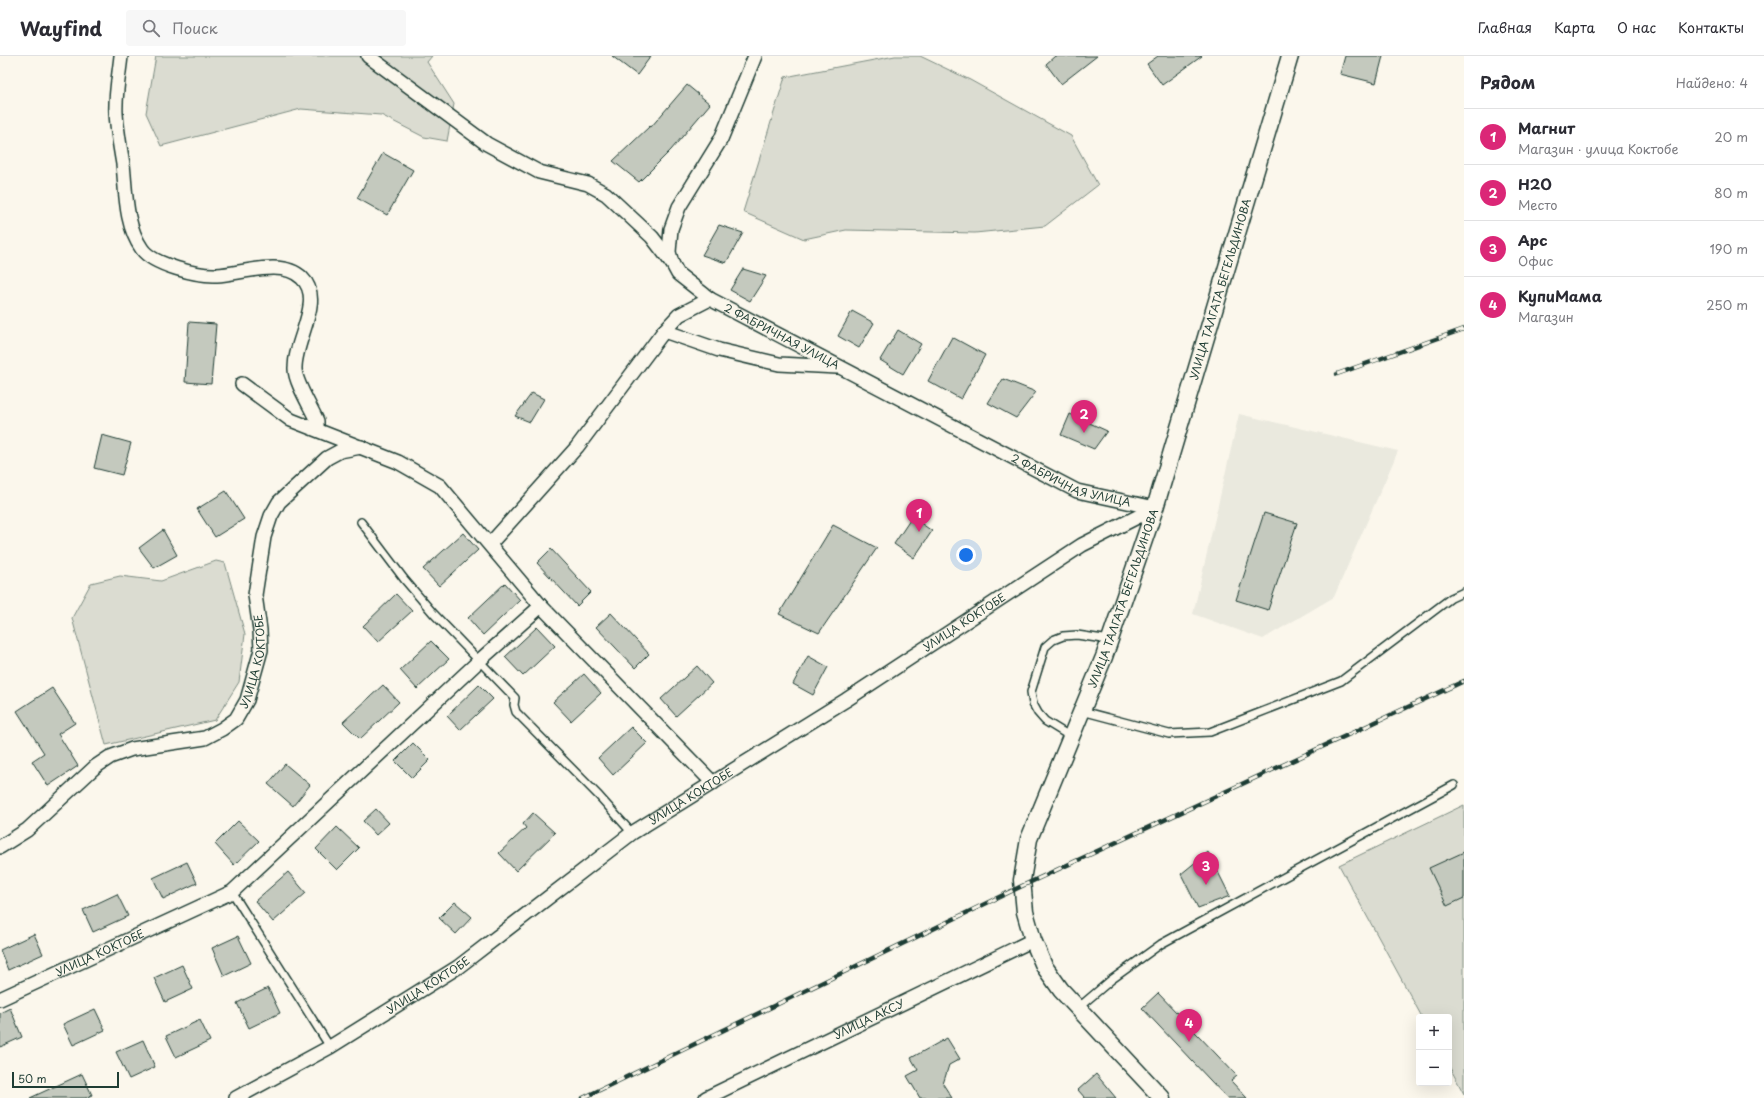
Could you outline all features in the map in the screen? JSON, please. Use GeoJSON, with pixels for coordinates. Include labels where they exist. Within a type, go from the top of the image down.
{"type":"FeatureCollection","features":[{"type":"Feature","properties":{"kind":"street"},"geometry":{"type":"LineString","coordinates":[[121,56],[116,112],[130,220],[142,250],[176,269],[216,275],[264,268],[287,270],[301,277],[310,288],[312,300],[296,351],[294,371],[317,422],[317,429]]}},
{"type":"Feature","properties":{"kind":"street","name":"2 ФАБРИЧНАЯ УЛИЦА"},"geometry":{"type":"LineString","coordinates":[[368,56],[487,144],[539,172],[588,184],[606,194],[652,236],[672,262],[678,274],[710,299],[1076,491],[1155,508]]}},
{"type":"Feature","properties":{"kind":"street"},"geometry":{"type":"LineString","coordinates":[[672,262],[669,252],[671,229],[679,207],[721,139],[755,56]]}},
{"type":"Feature","properties":{"kind":"street","name":"УЛИЦА ТАЛГАТА БЕГЕЛЬДИНОВА"},"geometry":{"type":"LineString","coordinates":[[1162,1098],[1061,990],[1044,966],[1033,940],[1025,912],[1022,880],[1029,838],[1110,640],[1155,508],[1290,56]]}},
{"type":"Feature","properties":{"kind":"street"},"geometry":{"type":"LineString","coordinates":[[490,544],[577,447],[664,332],[679,315],[710,299]]}},
{"type":"Feature","properties":{"kind":"street"},"geometry":{"type":"LineString","coordinates":[[664,332],[719,350],[779,364],[841,367]]}},
{"type":"Feature","properties":{"kind":"street"},"geometry":{"type":"LineString","coordinates":[[242,384],[291,420],[398,462],[440,486],[541,606],[713,783]]}},
{"type":"Feature","properties":{"kind":"street","name":"УЛИЦА КОКТОБЕ"},"geometry":{"type":"LineString","coordinates":[[0,847],[27,830],[95,767],[110,757],[132,749],[205,738],[222,729],[236,719],[247,700],[261,650],[260,630],[255,596],[264,537],[271,516],[279,502],[326,458],[340,451],[361,447]]}},
{"type":"Feature","properties":{"kind":"street","name":"УЛИЦА КОКТОБЕ"},"geometry":{"type":"LineString","coordinates":[[236,1098],[330,1047],[458,967],[632,833],[846,700],[1082,545],[1155,508]]}},
{"type":"Feature","properties":{"kind":"street","name":"УЛИЦА КОКТОБЕ"},"geometry":{"type":"LineString","coordinates":[[0,999],[232,892],[479,661],[541,606]]}},
{"type":"Feature","properties":{"kind":"street","name":"УЛИЦА АКСУ"},"geometry":{"type":"LineString","coordinates":[[706,1098],[1033,940]]}},
{"type":"Feature","properties":{"kind":"lane"},"geometry":{"type":"LineString","coordinates":[[361,522],[404,579],[515,698],[514,705],[516,712],[599,796],[632,833]]}},
{"type":"Feature","properties":{"kind":"lane"},"geometry":{"type":"LineString","coordinates":[[1082,711],[1169,734],[1210,732],[1341,681],[1451,598],[1464,592]]}},
{"type":"Feature","properties":{"kind":"lane"},"geometry":{"type":"LineString","coordinates":[[1071,737],[1045,721],[1033,704],[1031,692],[1045,648],[1054,640],[1063,636],[1077,634],[1110,640]]}},
{"type":"Feature","properties":{"kind":"lane"},"geometry":{"type":"LineString","coordinates":[[1078,1009],[1112,980],[1161,944],[1454,785]]}},
{"type":"Feature","properties":{"kind":"lane"},"geometry":{"type":"LineString","coordinates":[[232,892],[330,1047]]}},
{"type":"Feature","properties":{"kind":"shaded area"},"geometry":{"type":"Polygon","coordinates":[[[156,56],[432,56],[427,62],[454,104],[447,141],[424,137],[381,115],[301,109],[161,146],[146,113],[156,56]]]}},
{"type":"Feature","properties":{"kind":"shaded area"},"geometry":{"type":"Polygon","coordinates":[[[895,56],[920,56],[970,80],[1071,136],[1098,185],[1045,226],[975,233],[846,230],[804,239],[743,212],[785,77],[895,56]]]}},
{"type":"Feature","properties":{"kind":"shaded area"},"geometry":{"type":"Polygon","coordinates":[[[1239,414],[1398,451],[1334,597],[1263,639],[1193,614],[1239,414]]]}},
{"type":"Feature","properties":{"kind":"shaded area"},"geometry":{"type":"Polygon","coordinates":[[[216,561],[225,563],[245,634],[239,682],[215,720],[106,745],[72,618],[91,583],[120,576],[161,581],[216,561]]]}},
{"type":"Feature","properties":{"kind":"shaded area"},"geometry":{"type":"Polygon","coordinates":[[[1464,805],[1464,1094],[1452,1072],[1452,1014],[1420,1014],[1339,865],[1464,805]]]}},
{"type":"Feature","properties":{"kind":"building"},"geometry":{"type":"Polygon","coordinates":[[[612,56],[651,56],[637,75],[612,56]]]}},
{"type":"Feature","properties":{"kind":"building"},"geometry":{"type":"Polygon","coordinates":[[[1055,56],[1097,56],[1061,84],[1046,64],[1055,56]]]}},
{"type":"Feature","properties":{"kind":"building"},"geometry":{"type":"Polygon","coordinates":[[[1158,56],[1202,56],[1162,85],[1147,64],[1158,56]]]}},
{"type":"Feature","properties":{"kind":"building"},"geometry":{"type":"Polygon","coordinates":[[[1345,56],[1383,56],[1376,83],[1340,74],[1345,56]]]}},
{"type":"Feature","properties":{"kind":"building"},"geometry":{"type":"Polygon","coordinates":[[[687,85],[710,104],[671,150],[639,182],[613,161],[650,126],[651,127],[687,85]]]}},
{"type":"Feature","properties":{"kind":"building"},"geometry":{"type":"Polygon","coordinates":[[[383,153],[413,170],[387,215],[357,198],[383,153]]]}},
{"type":"Feature","properties":{"kind":"building"},"geometry":{"type":"Polygon","coordinates":[[[719,225],[743,233],[726,263],[702,255],[719,225]]]}},
{"type":"Feature","properties":{"kind":"building"},"geometry":{"type":"Polygon","coordinates":[[[743,269],[766,276],[750,301],[730,290],[743,269]]]}},
{"type":"Feature","properties":{"kind":"building"},"geometry":{"type":"Polygon","coordinates":[[[852,311],[874,323],[859,348],[838,336],[852,311]]]}},
{"type":"Feature","properties":{"kind":"building"},"geometry":{"type":"Polygon","coordinates":[[[189,322],[216,324],[211,384],[185,382],[189,322]]]}},
{"type":"Feature","properties":{"kind":"building"},"geometry":{"type":"Polygon","coordinates":[[[898,330],[921,344],[903,374],[880,360],[898,330]]]}},
{"type":"Feature","properties":{"kind":"building"},"geometry":{"type":"Polygon","coordinates":[[[952,337],[985,355],[961,399],[928,381],[952,337]]]}},
{"type":"Feature","properties":{"kind":"building"},"geometry":{"type":"Polygon","coordinates":[[[1003,379],[1036,392],[1016,418],[988,403],[1003,379]]]}},
{"type":"Feature","properties":{"kind":"building"},"geometry":{"type":"Polygon","coordinates":[[[532,393],[544,399],[530,422],[515,416],[532,393]]]}},
{"type":"Feature","properties":{"kind":"building"},"geometry":{"type":"Polygon","coordinates":[[[1070,414],[1107,431],[1094,449],[1061,435],[1070,414]]]}},
{"type":"Feature","properties":{"kind":"building"},"geometry":{"type":"Polygon","coordinates":[[[102,435],[131,443],[122,475],[94,468],[102,435]]]}},
{"type":"Feature","properties":{"kind":"building"},"geometry":{"type":"Polygon","coordinates":[[[226,491],[244,519],[215,537],[197,509],[226,491]]]}},
{"type":"Feature","properties":{"kind":"building"},"geometry":{"type":"Polygon","coordinates":[[[1264,513],[1297,523],[1268,610],[1236,600],[1264,513]]]}},
{"type":"Feature","properties":{"kind":"building"},"geometry":{"type":"Polygon","coordinates":[[[912,517],[932,531],[914,558],[894,544],[912,517]]]}},
{"type":"Feature","properties":{"kind":"building"},"geometry":{"type":"Polygon","coordinates":[[[833,525],[877,548],[819,633],[779,614],[833,525]]]}},
{"type":"Feature","properties":{"kind":"building"},"geometry":{"type":"Polygon","coordinates":[[[163,530],[177,555],[154,568],[139,548],[163,530]]]}},
{"type":"Feature","properties":{"kind":"building"},"geometry":{"type":"Polygon","coordinates":[[[463,533],[478,550],[439,586],[423,569],[463,533]]]}},
{"type":"Feature","properties":{"kind":"building"},"geometry":{"type":"Polygon","coordinates":[[[551,549],[591,592],[577,606],[537,563],[551,549]]]}},
{"type":"Feature","properties":{"kind":"building"},"geometry":{"type":"Polygon","coordinates":[[[505,583],[520,600],[483,635],[468,618],[505,583]]]}},
{"type":"Feature","properties":{"kind":"building"},"geometry":{"type":"Polygon","coordinates":[[[396,594],[412,611],[378,642],[363,626],[396,594]]]}},
{"type":"Feature","properties":{"kind":"building"},"geometry":{"type":"Polygon","coordinates":[[[611,613],[649,654],[635,668],[596,627],[611,613]]]}},
{"type":"Feature","properties":{"kind":"building"},"geometry":{"type":"Polygon","coordinates":[[[537,627],[555,646],[523,676],[505,657],[537,627]]]}},
{"type":"Feature","properties":{"kind":"building"},"geometry":{"type":"Polygon","coordinates":[[[431,641],[449,659],[417,689],[400,670],[431,641]]]}},
{"type":"Feature","properties":{"kind":"building"},"geometry":{"type":"Polygon","coordinates":[[[808,656],[828,667],[813,695],[793,684],[808,656]]]}},
{"type":"Feature","properties":{"kind":"building"},"geometry":{"type":"Polygon","coordinates":[[[697,666],[712,683],[676,716],[661,699],[697,666]]]}},
{"type":"Feature","properties":{"kind":"building"},"geometry":{"type":"Polygon","coordinates":[[[584,674],[601,693],[571,721],[553,702],[584,674]]]}},
{"type":"Feature","properties":{"kind":"building"},"geometry":{"type":"Polygon","coordinates":[[[383,685],[399,702],[360,739],[343,722],[383,685]]]}},
{"type":"Feature","properties":{"kind":"building"},"geometry":{"type":"Polygon","coordinates":[[[479,685],[493,699],[460,730],[447,716],[479,685]]]}},
{"type":"Feature","properties":{"kind":"building"},"geometry":{"type":"Polygon","coordinates":[[[52,688],[75,723],[58,734],[78,766],[48,786],[32,761],[44,753],[17,711],[52,688]]]}},
{"type":"Feature","properties":{"kind":"building"},"geometry":{"type":"Polygon","coordinates":[[[631,727],[647,743],[613,775],[598,758],[631,727]]]}},
{"type":"Feature","properties":{"kind":"building"},"geometry":{"type":"Polygon","coordinates":[[[413,743],[430,760],[412,778],[395,761],[413,743]]]}},
{"type":"Feature","properties":{"kind":"building"},"geometry":{"type":"Polygon","coordinates":[[[285,764],[310,785],[293,806],[268,784],[285,764]]]}},
{"type":"Feature","properties":{"kind":"building"},"geometry":{"type":"Polygon","coordinates":[[[376,809],[389,823],[376,835],[363,821],[376,809]]]}},
{"type":"Feature","properties":{"kind":"building"},"geometry":{"type":"Polygon","coordinates":[[[533,813],[555,833],[516,871],[499,853],[526,828],[523,824],[533,813]]]}},
{"type":"Feature","properties":{"kind":"building"},"geometry":{"type":"Polygon","coordinates":[[[238,821],[259,841],[234,865],[215,844],[238,821]]]}},
{"type":"Feature","properties":{"kind":"building"},"geometry":{"type":"Polygon","coordinates":[[[337,827],[359,848],[337,870],[316,849],[337,827]]]}},
{"type":"Feature","properties":{"kind":"building"},"geometry":{"type":"Polygon","coordinates":[[[1208,852],[1230,896],[1198,908],[1181,874],[1208,852]]]}},
{"type":"Feature","properties":{"kind":"building"},"geometry":{"type":"Polygon","coordinates":[[[1464,852],[1464,898],[1447,906],[1429,868],[1464,852]]]}},
{"type":"Feature","properties":{"kind":"building"},"geometry":{"type":"Polygon","coordinates":[[[187,862],[197,883],[163,899],[153,878],[187,862]]]}},
{"type":"Feature","properties":{"kind":"building"},"geometry":{"type":"Polygon","coordinates":[[[288,872],[306,893],[273,922],[255,901],[288,872]]]}},
{"type":"Feature","properties":{"kind":"building"},"geometry":{"type":"Polygon","coordinates":[[[117,894],[128,916],[93,932],[83,910],[117,894]]]}},
{"type":"Feature","properties":{"kind":"building"},"geometry":{"type":"Polygon","coordinates":[[[455,902],[472,917],[456,934],[439,918],[455,902]]]}},
{"type":"Feature","properties":{"kind":"building"},"geometry":{"type":"Polygon","coordinates":[[[34,934],[43,954],[8,970],[0,950],[34,934]]]}},
{"type":"Feature","properties":{"kind":"building"},"geometry":{"type":"Polygon","coordinates":[[[238,936],[251,963],[224,976],[212,948],[238,936]]]}},
{"type":"Feature","properties":{"kind":"building"},"geometry":{"type":"Polygon","coordinates":[[[182,965],[193,989],[165,1002],[154,978],[182,965]]]}},
{"type":"Feature","properties":{"kind":"building"},"geometry":{"type":"Polygon","coordinates":[[[268,988],[280,1013],[249,1028],[237,1003],[268,988]]]}},
{"type":"Feature","properties":{"kind":"building"},"geometry":{"type":"Polygon","coordinates":[[[1158,993],[1237,1076],[1231,1081],[1247,1098],[1227,1098],[1142,1008],[1158,993]]]}},
{"type":"Feature","properties":{"kind":"building"},"geometry":{"type":"Polygon","coordinates":[[[10,1008],[22,1037],[0,1047],[0,1013],[10,1008]]]}},
{"type":"Feature","properties":{"kind":"building"},"geometry":{"type":"Polygon","coordinates":[[[95,1009],[105,1030],[73,1045],[63,1024],[95,1009]]]}},
{"type":"Feature","properties":{"kind":"building"},"geometry":{"type":"Polygon","coordinates":[[[200,1020],[210,1041],[176,1057],[166,1036],[200,1020]]]}},
{"type":"Feature","properties":{"kind":"building"},"geometry":{"type":"Polygon","coordinates":[[[947,1038],[960,1059],[949,1065],[943,1084],[952,1098],[920,1098],[907,1076],[918,1070],[911,1058],[947,1038]]]}},
{"type":"Feature","properties":{"kind":"building"},"geometry":{"type":"Polygon","coordinates":[[[143,1040],[155,1067],[129,1079],[116,1052],[143,1040]]]}},
{"type":"Feature","properties":{"kind":"building"},"geometry":{"type":"Polygon","coordinates":[[[82,1074],[92,1095],[85,1098],[30,1098],[82,1074]]]}},
{"type":"Feature","properties":{"kind":"building"},"geometry":{"type":"Polygon","coordinates":[[[1096,1074],[1116,1098],[1085,1098],[1078,1090],[1096,1074]]]}},
{"type":"Feature","properties":{"kind":"railway"},"geometry":{"type":"LineString","coordinates":[[1337,374],[1464,329]]}},
{"type":"Feature","properties":{"kind":"railway"},"geometry":{"type":"LineString","coordinates":[[583,1098],[1022,886],[1464,681]]}},
{"type":"Feature","properties":{"kind":"place","name":"H2O"},"geometry":{"type":"Point","coordinates":[1084,433]}},
{"type":"Feature","properties":{"kind":"place","name":"Магнит"},"geometry":{"type":"Point","coordinates":[919,532]}},
{"type":"Feature","properties":{"kind":"place","name":"Арс"},"geometry":{"type":"Point","coordinates":[1206,885]}},
{"type":"Feature","properties":{"kind":"place","name":"КупиМама"},"geometry":{"type":"Point","coordinates":[1189,1042]}}]}
